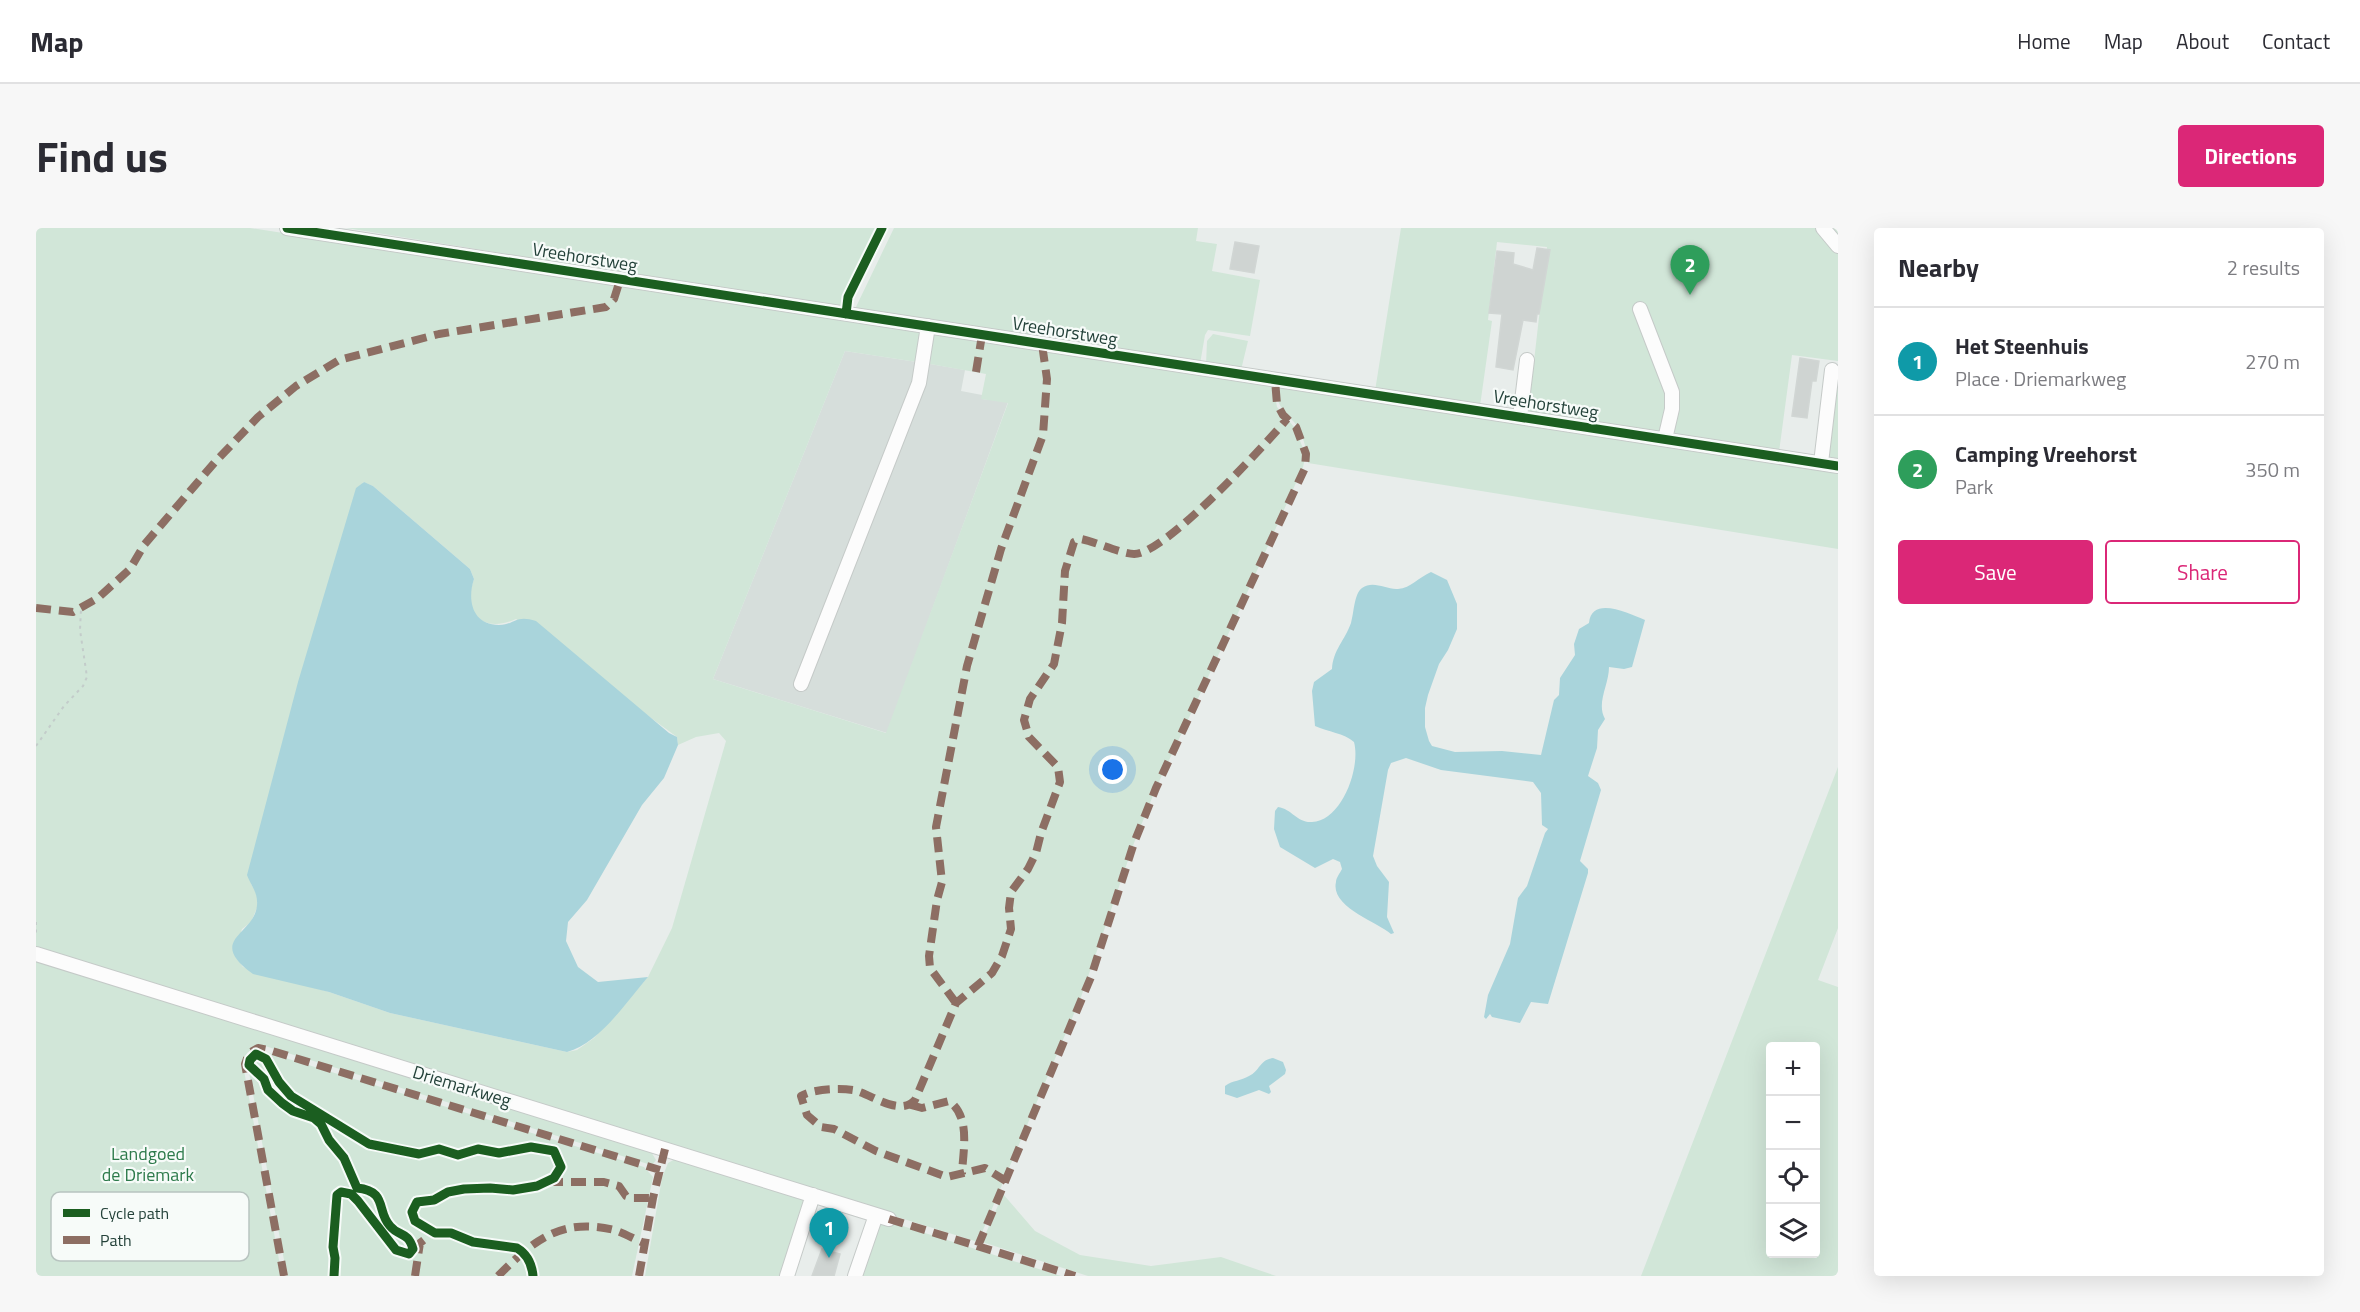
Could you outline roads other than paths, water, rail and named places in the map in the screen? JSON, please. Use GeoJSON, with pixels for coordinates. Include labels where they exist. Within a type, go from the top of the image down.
{"type":"FeatureCollection","features":[{"type":"Feature","properties":{"kind":"street","name":"Vreehorstweg"},"geometry":{"type":"LineString","coordinates":[[287,228],[1838,466]]}},
{"type":"Feature","properties":{"kind":"street"},"geometry":{"type":"LineString","coordinates":[[1823,228],[1838,246]]}},
{"type":"Feature","properties":{"kind":"street"},"geometry":{"type":"LineString","coordinates":[[1640,309],[1672,392],[1672,409],[1665,439]]}},
{"type":"Feature","properties":{"kind":"street"},"geometry":{"type":"LineString","coordinates":[[801,684],[919,383],[928,326]]}},
{"type":"Feature","properties":{"kind":"street"},"geometry":{"type":"LineString","coordinates":[[1520,417],[1527,360]]}},
{"type":"Feature","properties":{"kind":"street"},"geometry":{"type":"LineString","coordinates":[[1821,463],[1832,370]]}},
{"type":"Feature","properties":{"kind":"street","name":"Driemarkweg"},"geometry":{"type":"LineString","coordinates":[[36,954],[882,1217],[855,1276]]}},
{"type":"Feature","properties":{"kind":"street"},"geometry":{"type":"LineString","coordinates":[[787,1276],[813,1195]]}},
{"type":"Feature","properties":{"kind":"water"},"geometry":{"type":"Polygon","coordinates":[[[364,482],[373,486],[470,569],[474,579],[472,603],[477,616],[483,621],[504,625],[519,619],[536,621],[669,733],[677,737],[678,745],[664,778],[642,805],[587,900],[568,922],[566,941],[578,967],[598,982],[648,977],[601,1031],[579,1047],[567,1052],[390,1013],[329,992],[253,974],[239,962],[233,953],[236,938],[249,924],[257,905],[254,889],[247,875],[298,682],[356,488],[364,482]]]}},
{"type":"Feature","properties":{"kind":"water"},"geometry":{"type":"Polygon","coordinates":[[[1431,572],[1447,580],[1457,604],[1457,629],[1439,664],[1428,695],[1425,727],[1432,746],[1455,752],[1502,751],[1541,755],[1554,700],[1559,695],[1560,678],[1575,655],[1574,644],[1579,629],[1589,623],[1597,610],[1604,608],[1621,611],[1645,620],[1632,667],[1624,669],[1609,667],[1602,700],[1605,719],[1598,730],[1597,748],[1588,776],[1598,783],[1601,790],[1580,861],[1588,869],[1588,873],[1548,1004],[1531,1002],[1520,1023],[1492,1017],[1490,1014],[1486,1019],[1484,1017],[1488,995],[1510,944],[1518,898],[1527,886],[1548,829],[1542,825],[1541,793],[1533,782],[1441,770],[1406,758],[1391,763],[1373,856],[1377,866],[1389,882],[1387,917],[1394,933],[1391,934],[1356,913],[1340,899],[1336,891],[1336,882],[1342,869],[1340,862],[1333,859],[1315,868],[1280,847],[1274,829],[1275,811],[1278,807],[1307,822],[1323,819],[1340,803],[1352,778],[1355,765],[1354,742],[1315,726],[1312,691],[1314,682],[1332,669],[1337,651],[1349,629],[1359,591],[1371,585],[1394,589],[1403,588],[1431,572]]]}},
{"type":"Feature","properties":{"kind":"water"},"geometry":{"type":"Polygon","coordinates":[[[1273,1058],[1283,1062],[1286,1070],[1285,1074],[1269,1086],[1271,1092],[1269,1094],[1259,1090],[1237,1098],[1225,1094],[1225,1086],[1249,1076],[1262,1063],[1273,1058]]]}},
{"type":"Feature","properties":{"kind":"place","name":"Camping Vreehorst"},"geometry":{"type":"Point","coordinates":[1690,295]}},
{"type":"Feature","properties":{"kind":"place","name":"Het Steenhuis"},"geometry":{"type":"Point","coordinates":[829,1258]}},
{"type":"Feature","properties":{"kind":"park label","name":"Landgoed de Driemark"},"geometry":{"type":"Point","coordinates":[148,1163]}}]}
